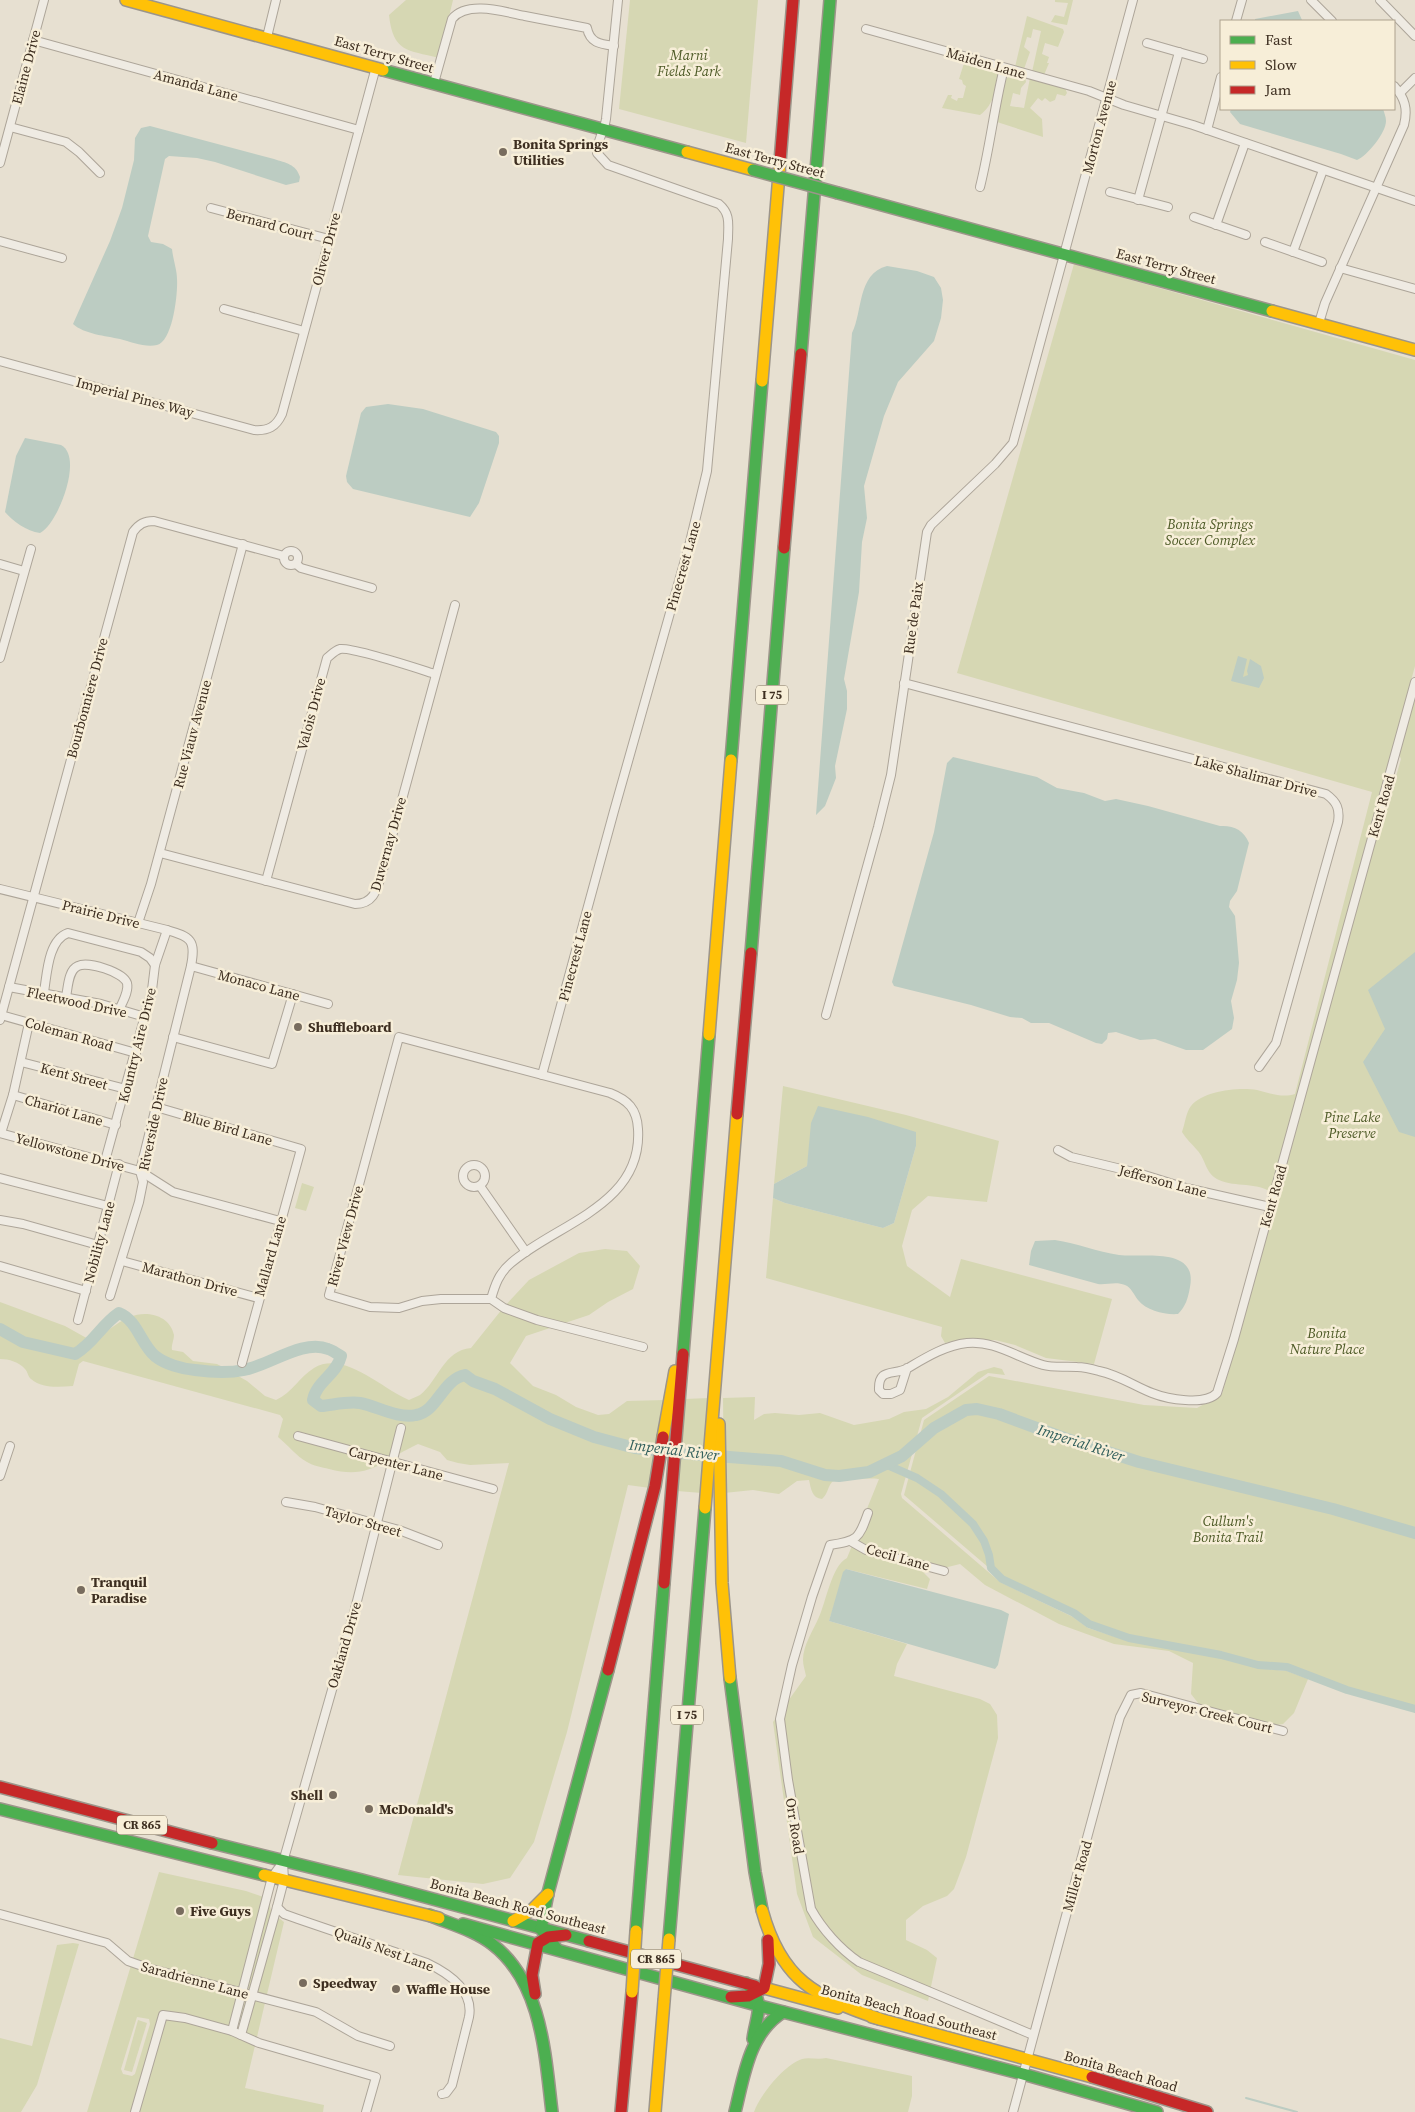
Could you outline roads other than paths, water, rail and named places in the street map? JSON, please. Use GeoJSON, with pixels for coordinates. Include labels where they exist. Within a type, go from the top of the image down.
{"type":"FeatureCollection","features":[{"type":"Feature","properties":{"kind":"main road","name":"East Terry Street"},"geometry":{"type":"LineString","coordinates":[[126,0],[1415,350]]}},
{"type":"Feature","properties":{"kind":"main road","name":"I 75"},"geometry":{"type":"LineString","coordinates":[[621,2112],[673,1487],[676,1386],[687,1309],[793,0]]}},
{"type":"Feature","properties":{"kind":"main road","name":"I 75"},"geometry":{"type":"LineString","coordinates":[[656,2112],[706,1490],[717,1390],[720,1327],[830,0]]}},
{"type":"Feature","properties":{"kind":"main road"},"geometry":{"type":"LineString","coordinates":[[552,2112],[532,1975],[542,1936],[548,1893],[601,1700],[655,1486],[676,1386]]}},
{"type":"Feature","properties":{"kind":"main road"},"geometry":{"type":"LineString","coordinates":[[717,1390],[720,1548],[728,1662],[770,1957],[769,1972],[760,1991],[760,2006],[753,2036],[753,2050]]}},
{"type":"Feature","properties":{"kind":"main road","name":"Bonita Beach Road Southeast"},"geometry":{"type":"LineString","coordinates":[[0,1788],[283,1862],[362,1880],[513,1921],[542,1936],[566,1935],[746,1983],[760,1991],[880,2019],[1027,2059]]}},
{"type":"Feature","properties":{"kind":"main road","name":"CR 865"},"geometry":{"type":"LineString","coordinates":[[0,1809],[429,1915],[542,1936],[556,1948],[760,2006],[1023,2074]]}},
{"type":"Feature","properties":{"kind":"main road"},"geometry":{"type":"LineString","coordinates":[[513,1921],[536,1908],[548,1893]]}},
{"type":"Feature","properties":{"kind":"main road"},"geometry":{"type":"LineString","coordinates":[[760,1894],[776,1949],[795,1975],[806,1985],[835,2004],[880,2019]]}},
{"type":"Feature","properties":{"kind":"main road"},"geometry":{"type":"LineString","coordinates":[[429,1915],[482,1938],[502,1952],[518,1970],[526,1985],[538,2019]]}},
{"type":"Feature","properties":{"kind":"main road"},"geometry":{"type":"LineString","coordinates":[[731,1997],[760,1991]]}},
{"type":"Feature","properties":{"kind":"main road"},"geometry":{"type":"LineString","coordinates":[[735,2112],[753,2050],[764,2028],[783,2012]]}},
{"type":"Feature","properties":{"kind":"main road","name":"Bonita Beach Road"},"geometry":{"type":"LineString","coordinates":[[1027,2059],[1207,2112]]}},
{"type":"Feature","properties":{"kind":"main road","name":"Bonita Beach Road"},"geometry":{"type":"LineString","coordinates":[[1023,2074],[1157,2112]]}},
{"type":"Feature","properties":{"kind":"street","name":"Elaine Drive"},"geometry":{"type":"LineString","coordinates":[[0,163],[44,0]]}},
{"type":"Feature","properties":{"kind":"street"},"geometry":{"type":"LineString","coordinates":[[267,37],[276,0]]}},
{"type":"Feature","properties":{"kind":"street"},"geometry":{"type":"LineString","coordinates":[[604,130],[618,0]]}},
{"type":"Feature","properties":{"kind":"street","name":"Morton Avenue"},"geometry":{"type":"LineString","coordinates":[[1065,254],[1133,0]]}},
{"type":"Feature","properties":{"kind":"street"},"geometry":{"type":"LineString","coordinates":[[1236,20],[1242,0]]}},
{"type":"Feature","properties":{"kind":"street"},"geometry":{"type":"LineString","coordinates":[[1311,0],[1331,20]]}},
{"type":"Feature","properties":{"kind":"street"},"geometry":{"type":"LineString","coordinates":[[1380,0],[1415,36]]}},
{"type":"Feature","properties":{"kind":"street"},"geometry":{"type":"LineString","coordinates":[[434,83],[452,19],[456,14],[491,4],[586,28],[588,34],[595,41],[614,46]]}},
{"type":"Feature","properties":{"kind":"street","name":"Maiden Lane"},"geometry":{"type":"LineString","coordinates":[[866,29],[1107,97],[1124,105],[1162,115],[1415,201]]}},
{"type":"Feature","properties":{"kind":"street","name":"Amanda Lane"},"geometry":{"type":"LineString","coordinates":[[33,40],[359,130]]}},
{"type":"Feature","properties":{"kind":"street"},"geometry":{"type":"LineString","coordinates":[[1146,43],[1203,59]]}},
{"type":"Feature","properties":{"kind":"street"},"geometry":{"type":"LineString","coordinates":[[1138,200],[1179,52]]}},
{"type":"Feature","properties":{"kind":"street","name":"Oliver Drive"},"geometry":{"type":"LineString","coordinates":[[271,428],[278,422],[282,414],[376,67]]}},
{"type":"Feature","properties":{"kind":"street"},"geometry":{"type":"LineString","coordinates":[[980,187],[989,151],[996,100],[1004,68]]}},
{"type":"Feature","properties":{"kind":"street"},"geometry":{"type":"LineString","coordinates":[[1400,93],[1415,78]]}},
{"type":"Feature","properties":{"kind":"street"},"geometry":{"type":"LineString","coordinates":[[1207,130],[1220,81]]}},
{"type":"Feature","properties":{"kind":"street"},"geometry":{"type":"LineString","coordinates":[[1319,323],[1325,303],[1340,268],[1404,125],[1406,108],[1400,93],[1395,87]]}},
{"type":"Feature","properties":{"kind":"street"},"geometry":{"type":"LineString","coordinates":[[10,126],[66,142],[100,173]]}},
{"type":"Feature","properties":{"kind":"street","name":"Pinecrest Lane"},"geometry":{"type":"LineString","coordinates":[[542,1075],[697,516],[710,457],[728,239],[726,210],[719,204],[608,164],[597,153],[599,137],[604,130]]}},
{"type":"Feature","properties":{"kind":"street"},"geometry":{"type":"LineString","coordinates":[[1216,225],[1245,143]]}},
{"type":"Feature","properties":{"kind":"street"},"geometry":{"type":"LineString","coordinates":[[1293,252],[1323,170]]}},
{"type":"Feature","properties":{"kind":"street"},"geometry":{"type":"LineString","coordinates":[[1110,192],[1168,207]]}},
{"type":"Feature","properties":{"kind":"street","name":"Bernard Court"},"geometry":{"type":"LineString","coordinates":[[211,208],[329,239]]}},
{"type":"Feature","properties":{"kind":"street"},"geometry":{"type":"LineString","coordinates":[[1194,217],[1246,235]]}},
{"type":"Feature","properties":{"kind":"street"},"geometry":{"type":"LineString","coordinates":[[0,241],[62,258]]}},
{"type":"Feature","properties":{"kind":"street"},"geometry":{"type":"LineString","coordinates":[[1265,242],[1322,262]]}},
{"type":"Feature","properties":{"kind":"street","name":"Rue de Paix"},"geometry":{"type":"LineString","coordinates":[[826,1015],[885,799],[927,532],[931,525],[1013,443],[1065,254]]}},
{"type":"Feature","properties":{"kind":"street"},"geometry":{"type":"LineString","coordinates":[[1340,268],[1415,289]]}},
{"type":"Feature","properties":{"kind":"street"},"geometry":{"type":"LineString","coordinates":[[224,309],[304,331]]}},
{"type":"Feature","properties":{"kind":"street","name":"Imperial Pines Way"},"geometry":{"type":"LineString","coordinates":[[0,361],[254,430],[271,428]]}},
{"type":"Feature","properties":{"kind":"street","name":"Bourbonniere Drive"},"geometry":{"type":"LineString","coordinates":[[1,1018],[132,532],[145,521],[154,521],[284,556]]}},
{"type":"Feature","properties":{"kind":"street","name":"Rue Viauv Avenue"},"geometry":{"type":"LineString","coordinates":[[138,923],[160,853],[243,544]]}},
{"type":"Feature","properties":{"kind":"street"},"geometry":{"type":"LineString","coordinates":[[0,658],[31,549]]}},
{"type":"Feature","properties":{"kind":"street","name":"Bourbonniere Drive"},"geometry":{"type":"LineString","coordinates":[[288,551],[295,551],[299,557],[296,564],[291,565],[286,563],[284,556],[288,551]]}},
{"type":"Feature","properties":{"kind":"street"},"geometry":{"type":"LineString","coordinates":[[0,564],[24,571]]}},
{"type":"Feature","properties":{"kind":"street"},"geometry":{"type":"LineString","coordinates":[[296,564],[301,568],[372,588]]}},
{"type":"Feature","properties":{"kind":"street","name":"Duvernay Drive"},"geometry":{"type":"LineString","coordinates":[[160,853],[355,904],[363,904],[375,894],[454,605]]}},
{"type":"Feature","properties":{"kind":"street","name":"Valois Drive"},"geometry":{"type":"LineString","coordinates":[[266,881],[327,658],[333,652],[341,649],[356,651],[435,674]]}},
{"type":"Feature","properties":{"kind":"street","name":"Kent Road"},"geometry":{"type":"LineString","coordinates":[[907,1368],[914,1362],[955,1346],[967,1343],[982,1344],[1044,1365],[1078,1366],[1119,1376],[1162,1396],[1200,1400],[1213,1398],[1217,1393],[1225,1371],[1415,682]]}},
{"type":"Feature","properties":{"kind":"street","name":"Lake Shalimar Drive"},"geometry":{"type":"LineString","coordinates":[[904,683],[1326,794],[1338,805],[1338,822],[1276,1043],[1259,1067]]}},
{"type":"Feature","properties":{"kind":"street","name":"Prairie Drive"},"geometry":{"type":"LineString","coordinates":[[0,889],[185,935],[191,941],[193,950]]}},
{"type":"Feature","properties":{"kind":"street","name":"Kountry Aire Drive"},"geometry":{"type":"LineString","coordinates":[[106,1161],[152,990],[155,965],[168,930]]}},
{"type":"Feature","properties":{"kind":"street"},"geometry":{"type":"LineString","coordinates":[[44,992],[56,943],[61,936],[68,934],[141,952],[150,958],[155,965]]}},
{"type":"Feature","properties":{"kind":"street","name":"Riverside Drive"},"geometry":{"type":"LineString","coordinates":[[110,1296],[141,1196],[143,1182],[140,1171],[191,966],[193,950]]}},
{"type":"Feature","properties":{"kind":"street"},"geometry":{"type":"LineString","coordinates":[[66,997],[72,971],[78,966],[86,964],[117,973],[124,977],[127,984],[127,992],[120,1008]]}},
{"type":"Feature","properties":{"kind":"street","name":"Monaco Lane"},"geometry":{"type":"LineString","coordinates":[[191,966],[328,1004]]}},
{"type":"Feature","properties":{"kind":"street","name":"Fleetwood Drive"},"geometry":{"type":"LineString","coordinates":[[9,987],[44,992],[120,1008],[145,1017]]}},
{"type":"Feature","properties":{"kind":"street"},"geometry":{"type":"LineString","coordinates":[[173,1037],[272,1064],[293,994]]}},
{"type":"Feature","properties":{"kind":"street","name":"Coleman Road"},"geometry":{"type":"LineString","coordinates":[[1,1018],[29,1023],[136,1053]]}},
{"type":"Feature","properties":{"kind":"street"},"geometry":{"type":"LineString","coordinates":[[1,1133],[2,1122],[13,1095],[29,1023]]}},
{"type":"Feature","properties":{"kind":"street","name":"River View Drive"},"geometry":{"type":"LineString","coordinates":[[542,1075],[399,1037],[329,1295],[370,1306],[398,1308],[422,1301],[441,1299],[491,1300],[504,1308],[537,1320],[643,1347]]}},
{"type":"Feature","properties":{"kind":"street","name":"Kent Street"},"geometry":{"type":"LineString","coordinates":[[21,1062],[126,1089]]}},
{"type":"Feature","properties":{"kind":"street"},"geometry":{"type":"LineString","coordinates":[[491,1300],[500,1274],[526,1252],[577,1223],[605,1202],[630,1169],[638,1138],[636,1116],[633,1107],[626,1100],[610,1093],[542,1075]]}},
{"type":"Feature","properties":{"kind":"street","name":"Chariot Lane"},"geometry":{"type":"LineString","coordinates":[[13,1095],[116,1125]]}},
{"type":"Feature","properties":{"kind":"street","name":"Blue Bird Lane"},"geometry":{"type":"LineString","coordinates":[[156,1107],[301,1149]]}},
{"type":"Feature","properties":{"kind":"street","name":"Yellowstone Drive"},"geometry":{"type":"LineString","coordinates":[[1,1133],[119,1164],[140,1171],[173,1192],[280,1221]]}},
{"type":"Feature","properties":{"kind":"street","name":"Mallard Lane"},"geometry":{"type":"LineString","coordinates":[[242,1363],[258,1298],[301,1149]]}},
{"type":"Feature","properties":{"kind":"street","name":"Jefferson Lane"},"geometry":{"type":"LineString","coordinates":[[1058,1150],[1071,1157],[1138,1173],[1186,1188],[1270,1207]]}},
{"type":"Feature","properties":{"kind":"street","name":"Nobility Lane"},"geometry":{"type":"LineString","coordinates":[[78,1320],[119,1164]]}},
{"type":"Feature","properties":{"kind":"street"},"geometry":{"type":"LineString","coordinates":[[0,1178],[108,1206]]}},
{"type":"Feature","properties":{"kind":"street"},"geometry":{"type":"LineString","coordinates":[[480,1186],[526,1252]]}},
{"type":"Feature","properties":{"kind":"street"},"geometry":{"type":"LineString","coordinates":[[0,1220],[23,1224],[98,1244]]}},
{"type":"Feature","properties":{"kind":"street","name":"Marathon Drive"},"geometry":{"type":"LineString","coordinates":[[122,1261],[258,1298]]}},
{"type":"Feature","properties":{"kind":"street"},"geometry":{"type":"LineString","coordinates":[[0,1266],[86,1291]]}},
{"type":"Feature","properties":{"kind":"street","name":"Oakland Drive"},"geometry":{"type":"LineString","coordinates":[[278,1879],[355,1609],[401,1428]]}},
{"type":"Feature","properties":{"kind":"street","name":"Carpenter Lane"},"geometry":{"type":"LineString","coordinates":[[298,1436],[493,1489]]}},
{"type":"Feature","properties":{"kind":"street"},"geometry":{"type":"LineString","coordinates":[[0,1476],[10,1446]]}},
{"type":"Feature","properties":{"kind":"street","name":"Taylor Street"},"geometry":{"type":"LineString","coordinates":[[286,1502],[316,1507],[422,1538],[438,1545]]}},
{"type":"Feature","properties":{"kind":"street"},"geometry":{"type":"LineString","coordinates":[[852,1542],[860,1534],[868,1513]]}},
{"type":"Feature","properties":{"kind":"street","name":"Cecil Lane"},"geometry":{"type":"LineString","coordinates":[[852,1542],[866,1550],[944,1571]]}},
{"type":"Feature","properties":{"kind":"street","name":"Orr Road"},"geometry":{"type":"LineString","coordinates":[[852,1542],[830,1545],[812,1597],[780,1719],[803,1874],[811,1909],[816,1918],[838,1944],[859,1962],[1033,2035]]}},
{"type":"Feature","properties":{"kind":"street","name":"Surveyor Creek Court"},"geometry":{"type":"LineString","coordinates":[[1131,1695],[1141,1693],[1283,1731]]}},
{"type":"Feature","properties":{"kind":"street","name":"Miller Road"},"geometry":{"type":"LineString","coordinates":[[1013,2112],[1063,1924],[1084,1857],[1120,1717],[1131,1695]]}},
{"type":"Feature","properties":{"kind":"street"},"geometry":{"type":"LineString","coordinates":[[241,2035],[277,1907],[278,1879]]}},
{"type":"Feature","properties":{"kind":"street"},"geometry":{"type":"LineString","coordinates":[[232,2031],[278,1879]]}},
{"type":"Feature","properties":{"kind":"street","name":"Quails Nest Lane"},"geometry":{"type":"LineString","coordinates":[[277,1907],[284,1914],[427,1963],[442,1970],[462,1988],[469,1998],[471,2008],[452,2085],[446,2093],[442,2094]]}},
{"type":"Feature","properties":{"kind":"street","name":"Saradrienne Lane"},"geometry":{"type":"LineString","coordinates":[[0,1914],[107,1943],[128,1961],[316,2012],[358,2036],[390,2046]]}},
{"type":"Feature","properties":{"kind":"street"},"geometry":{"type":"LineString","coordinates":[[135,2112],[163,2015],[185,2018],[232,2031],[259,2043],[376,2077],[366,2112]]}},
{"type":"Feature","properties":{"kind":"waterway","name":"Imperial River"},"geometry":{"type":"LineString","coordinates":[[0,1329],[23,1342],[75,1354],[82,1350],[119,1313],[130,1321],[150,1351],[159,1359],[179,1367],[213,1372],[244,1370],[297,1350],[318,1347],[330,1350],[341,1356],[335,1368],[315,1394],[313,1400],[321,1406],[355,1403],[394,1414],[416,1415],[430,1408],[451,1383],[465,1375],[473,1381],[495,1389],[550,1419],[594,1437],[635,1448],[781,1461],[825,1475],[839,1476],[869,1472],[902,1456],[934,1428],[966,1410],[977,1409],[999,1414],[1064,1438],[1139,1462],[1333,1509],[1415,1533]]}},
{"type":"Feature","properties":{"kind":"waterway"},"geometry":{"type":"LineString","coordinates":[[885,1464],[917,1478],[941,1494],[973,1524],[984,1541],[991,1568],[1002,1579],[1074,1613],[1089,1624],[1129,1638],[1221,1655],[1258,1665],[1287,1667],[1347,1690],[1415,1709]]}},
{"type":"Feature","properties":{"kind":"waterway"},"geometry":{"type":"LineString","coordinates":[[1246,2098],[1297,2112]]}},
{"type":"Feature","properties":{"kind":"place","name":"Bonita Springs Utilities"},"geometry":{"type":"Point","coordinates":[503,152]}},
{"type":"Feature","properties":{"kind":"place","name":"Shuffleboard"},"geometry":{"type":"Point","coordinates":[298,1027]}},
{"type":"Feature","properties":{"kind":"place","name":"Tranquil Paradise"},"geometry":{"type":"Point","coordinates":[81,1590]}},
{"type":"Feature","properties":{"kind":"place","name":"Shell"},"geometry":{"type":"Point","coordinates":[333,1795]}},
{"type":"Feature","properties":{"kind":"place","name":"McDonald's"},"geometry":{"type":"Point","coordinates":[369,1809]}},
{"type":"Feature","properties":{"kind":"place","name":"Five Guys"},"geometry":{"type":"Point","coordinates":[180,1911]}},
{"type":"Feature","properties":{"kind":"place","name":"Speedway"},"geometry":{"type":"Point","coordinates":[303,1983]}},
{"type":"Feature","properties":{"kind":"place","name":"Waffle House"},"geometry":{"type":"Point","coordinates":[396,1989]}},
{"type":"Feature","properties":{"kind":"park label","name":"Marni Fields Park"},"geometry":{"type":"Point","coordinates":[689,64]}},
{"type":"Feature","properties":{"kind":"park label","name":"Bonita Springs Soccer Complex"},"geometry":{"type":"Point","coordinates":[1210,532]}},
{"type":"Feature","properties":{"kind":"park label","name":"Pine Lake Preserve"},"geometry":{"type":"Point","coordinates":[1352,1126]}},
{"type":"Feature","properties":{"kind":"park label","name":"Bonita Nature Place"},"geometry":{"type":"Point","coordinates":[1327,1342]}},
{"type":"Feature","properties":{"kind":"park label","name":"Cullum's Bonita Trail"},"geometry":{"type":"Point","coordinates":[1228,1529]}}]}
